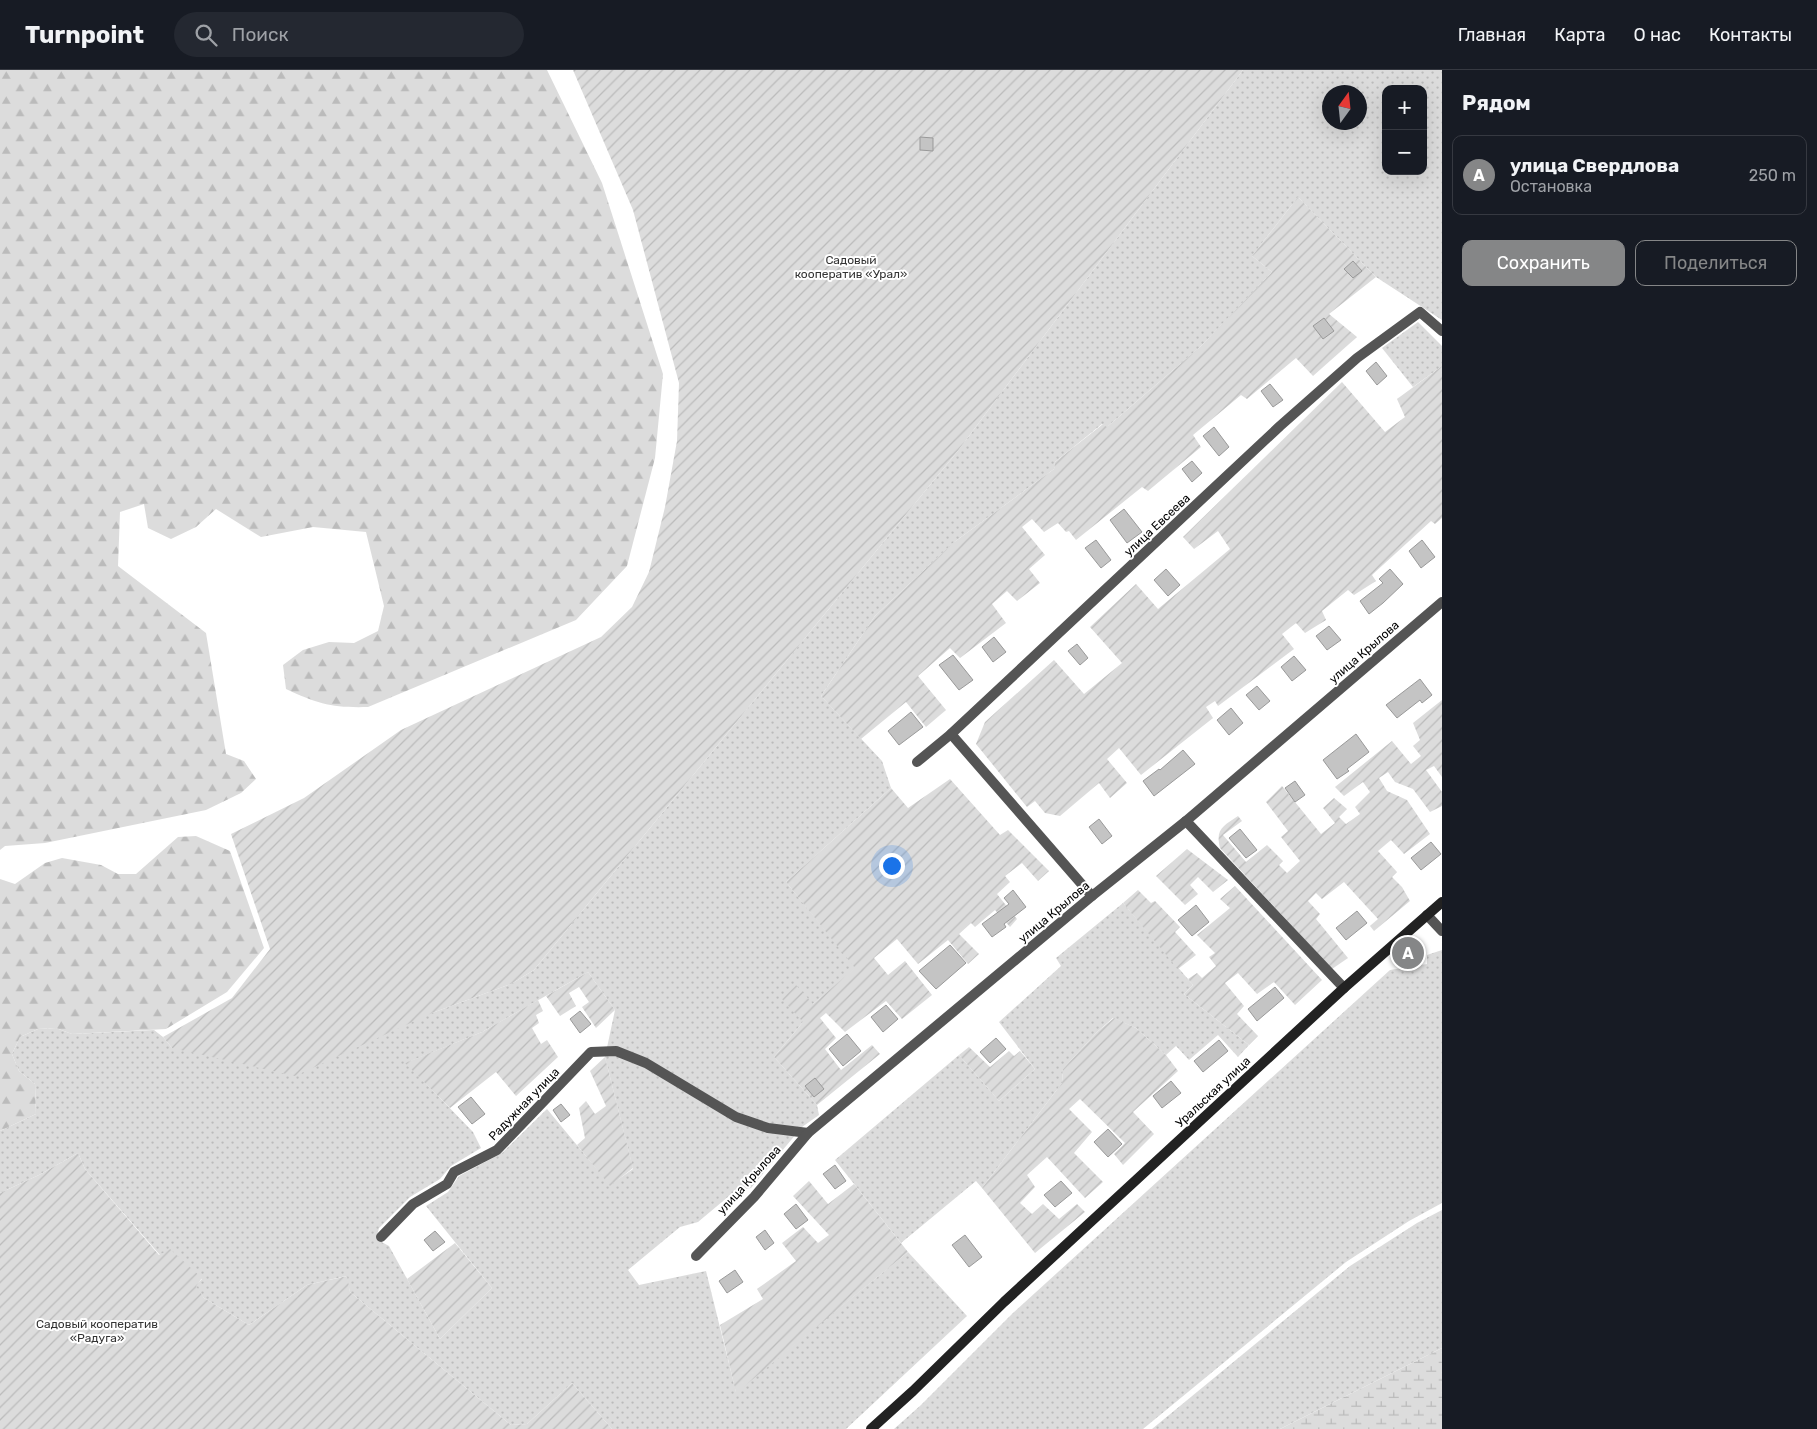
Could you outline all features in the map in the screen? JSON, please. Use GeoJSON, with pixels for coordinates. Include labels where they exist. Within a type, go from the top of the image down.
{"type":"FeatureCollection","features":[{"type":"Feature","properties":{"kind":"main road","name":"Уральская улица"},"geometry":{"type":"LineString","coordinates":[[871,1429],[913,1391],[1004,1302],[1344,988],[1442,902]]}},
{"type":"Feature","properties":{"kind":"street","name":"улица Евсеева"},"geometry":{"type":"LineString","coordinates":[[917,762],[951,734],[1280,426],[1357,358],[1420,312],[1442,331]]}},
{"type":"Feature","properties":{"kind":"street","name":"улица Крылова"},"geometry":{"type":"LineString","coordinates":[[696,1256],[754,1197],[808,1133],[1092,896],[1186,821],[1442,602]]}},
{"type":"Feature","properties":{"kind":"street"},"geometry":{"type":"LineString","coordinates":[[951,734],[1092,896]]}},
{"type":"Feature","properties":{"kind":"street"},"geometry":{"type":"LineString","coordinates":[[1186,821],[1344,988]]}},
{"type":"Feature","properties":{"kind":"street"},"geometry":{"type":"LineString","coordinates":[[1427,915],[1442,931]]}},
{"type":"Feature","properties":{"kind":"street","name":"Радужная улица"},"geometry":{"type":"LineString","coordinates":[[381,1237],[413,1204],[447,1184],[454,1172],[497,1150],[591,1052],[616,1051],[646,1063],[736,1117],[768,1128],[808,1133]]}},
{"type":"Feature","properties":{"kind":"green space"},"geometry":{"type":"Polygon","coordinates":[[[0,70],[547,70],[602,183],[663,374],[655,458],[627,566],[576,620],[368,707],[335,706],[317,702],[286,689],[283,665],[303,650],[329,642],[354,643],[378,631],[384,606],[366,532],[313,527],[261,537],[216,509],[196,527],[171,539],[148,528],[144,504],[120,512],[118,566],[206,633],[226,754],[244,761],[256,779],[241,793],[206,810],[45,843],[5,846],[0,850],[0,70]]]}},
{"type":"Feature","properties":{"kind":"green space","name":"Садовый кооператив «Урал»"},"geometry":{"type":"Polygon","coordinates":[[[573,70],[1243,70],[957,452],[534,970],[511,984],[432,1013],[295,1076],[172,1048],[163,1037],[232,998],[270,949],[231,834],[304,798],[401,730],[601,637],[632,607],[649,572],[665,507],[677,441],[679,383],[633,210],[573,70]]]}},
{"type":"Feature","properties":{"kind":"green space"},"geometry":{"type":"Polygon","coordinates":[[[1243,70],[1442,70],[1442,320],[1376,277],[1298,197],[1252,256],[1272,272],[1201,346],[1107,427],[1102,424],[1055,462],[1054,469],[953,543],[875,616],[821,696],[882,761],[891,788],[786,882],[856,968],[813,1004],[803,1022],[774,1057],[817,1105],[819,1115],[802,1127],[751,1188],[735,1191],[698,1222],[680,1227],[628,1270],[639,1285],[706,1271],[736,1392],[908,1252],[967,1316],[846,1429],[612,1429],[572,1383],[527,1424],[511,1425],[350,1292],[346,1276],[307,1285],[249,1325],[204,1298],[195,1286],[202,1279],[160,1255],[85,1169],[78,1153],[39,1175],[0,1193],[0,1131],[36,1114],[35,1084],[19,1071],[12,1054],[20,1037],[38,1029],[56,1028],[72,1034],[154,1030],[172,1048],[432,1013],[511,984],[534,970],[957,452],[1243,70]],[[588,972],[482,1032],[406,1063],[473,1132],[481,1148],[451,1166],[440,1179],[410,1197],[379,1228],[376,1239],[389,1246],[440,1339],[492,1288],[426,1206],[448,1192],[459,1176],[502,1153],[547,1109],[610,1185],[633,1169],[605,1057],[615,1010],[588,972]]]}},
{"type":"Feature","properties":{"kind":"green space"},"geometry":{"type":"Polygon","coordinates":[[[1298,197],[1376,277],[1329,314],[1357,337],[1313,376],[1296,358],[1247,399],[1241,395],[1193,435],[1201,447],[1148,491],[1142,487],[1076,540],[1069,531],[1066,532],[1058,523],[1044,532],[1032,519],[1022,527],[1045,555],[1029,569],[1040,583],[1017,601],[1007,591],[992,604],[1006,623],[960,658],[950,648],[918,676],[946,710],[926,727],[906,702],[861,739],[821,696],[875,616],[953,543],[1054,469],[1055,462],[1103,424],[1107,427],[1201,346],[1272,272],[1252,256],[1298,197]]]}},
{"type":"Feature","properties":{"kind":"green space"},"geometry":{"type":"Polygon","coordinates":[[[1418,322],[1442,346],[1442,366],[1413,387],[1382,348],[1418,322]]]}},
{"type":"Feature","properties":{"kind":"green space"},"geometry":{"type":"Polygon","coordinates":[[[1442,366],[1442,518],[1435,524],[1431,521],[1372,575],[1376,581],[1354,595],[1348,590],[1322,611],[1326,620],[1305,633],[1296,623],[1282,634],[1294,649],[1218,706],[1215,701],[1206,707],[1213,718],[1141,775],[1119,748],[1107,759],[1127,783],[1110,798],[1099,783],[1060,816],[1045,813],[1035,801],[1027,807],[976,744],[985,722],[1054,660],[1084,694],[1122,663],[1090,627],[1136,584],[1158,609],[1230,549],[1218,531],[1194,549],[1183,537],[1342,382],[1385,432],[1405,417],[1397,399],[1442,366]]]}},
{"type":"Feature","properties":{"kind":"green space"},"geometry":{"type":"Polygon","coordinates":[[[1442,700],[1442,777],[1434,766],[1426,770],[1442,792],[1442,806],[1430,812],[1413,789],[1395,782],[1388,772],[1379,778],[1387,791],[1407,800],[1430,834],[1404,854],[1391,840],[1378,851],[1397,872],[1392,877],[1402,887],[1410,901],[1374,931],[1370,926],[1378,919],[1344,882],[1322,899],[1316,893],[1308,901],[1320,914],[1316,919],[1348,958],[1332,969],[1220,848],[1220,832],[1225,825],[1238,816],[1242,821],[1223,835],[1246,862],[1267,845],[1283,861],[1279,865],[1287,873],[1300,861],[1281,837],[1288,831],[1266,802],[1282,786],[1321,834],[1335,823],[1323,808],[1334,798],[1347,809],[1339,817],[1346,824],[1360,814],[1355,807],[1370,792],[1363,782],[1344,796],[1335,787],[1392,741],[1411,764],[1421,756],[1413,746],[1420,740],[1413,723],[1442,700]]]}},
{"type":"Feature","properties":{"kind":"green space"},"geometry":{"type":"Polygon","coordinates":[[[950,779],[1000,835],[1008,830],[1049,871],[1038,881],[1022,863],[1005,876],[1010,882],[997,894],[1017,919],[1010,927],[995,910],[975,927],[971,923],[959,934],[979,954],[968,964],[948,940],[918,964],[897,939],[874,958],[888,975],[905,961],[932,995],[902,1019],[886,1001],[845,1032],[826,1013],[820,1018],[836,1038],[825,1049],[841,1070],[872,1045],[880,1054],[817,1105],[774,1057],[803,1022],[782,999],[796,985],[813,1004],[855,968],[786,882],[891,788],[908,808],[950,779]]]}},
{"type":"Feature","properties":{"kind":"green space"},"geometry":{"type":"Polygon","coordinates":[[[196,836],[230,851],[264,948],[227,992],[166,1029],[72,1034],[56,1028],[38,1029],[20,1037],[12,1054],[19,1071],[35,1084],[36,1114],[0,1131],[0,879],[15,884],[45,863],[62,858],[101,865],[118,874],[136,874],[178,837],[196,836]]]}},
{"type":"Feature","properties":{"kind":"green space"},"geometry":{"type":"Polygon","coordinates":[[[1187,849],[1228,880],[1213,892],[1198,877],[1190,885],[1198,894],[1185,905],[1156,876],[1187,849]]]}},
{"type":"Feature","properties":{"kind":"green space"},"geometry":{"type":"Polygon","coordinates":[[[1235,886],[1322,980],[1295,1005],[1274,982],[1257,994],[1238,973],[1225,983],[1244,1006],[1237,1014],[1258,1036],[1249,1045],[1184,994],[1193,985],[1188,979],[1197,973],[1202,978],[1216,966],[1209,957],[1215,953],[1197,935],[1230,908],[1220,899],[1235,886]]]}},
{"type":"Feature","properties":{"kind":"green space"},"geometry":{"type":"Polygon","coordinates":[[[1138,890],[1151,903],[1155,901],[1180,927],[1175,932],[1196,955],[1178,969],[1123,903],[1138,890]]]}},
{"type":"Feature","properties":{"kind":"green space"},"geometry":{"type":"Polygon","coordinates":[[[1123,903],[1193,985],[1184,994],[1249,1045],[1238,1057],[1218,1035],[1189,1060],[1176,1046],[1166,1055],[1136,1028],[1113,1018],[1097,1032],[1063,1069],[1062,1083],[982,1188],[976,1181],[901,1243],[835,1160],[959,1055],[999,1101],[1035,1069],[999,1022],[1061,966],[1056,958],[1123,903]]]}},
{"type":"Feature","properties":{"kind":"green space"},"geometry":{"type":"Polygon","coordinates":[[[1442,950],[1442,1203],[1409,1221],[1346,1262],[1143,1429],[894,1429],[921,1405],[1013,1313],[1390,970],[1427,964],[1427,955],[1442,950]]]}},
{"type":"Feature","properties":{"kind":"green space"},"geometry":{"type":"Polygon","coordinates":[[[588,972],[615,1010],[596,1028],[582,1007],[589,1002],[579,987],[569,993],[576,1006],[560,1016],[546,996],[588,972]]]}},
{"type":"Feature","properties":{"kind":"green space"},"geometry":{"type":"Polygon","coordinates":[[[538,1000],[543,1011],[536,1015],[539,1023],[532,1028],[541,1044],[547,1040],[558,1057],[516,1096],[496,1072],[450,1108],[405,1063],[482,1032],[538,1000]]]}},
{"type":"Feature","properties":{"kind":"green space"},"geometry":{"type":"Polygon","coordinates":[[[1114,1018],[1136,1028],[1166,1055],[1178,1071],[1133,1112],[1154,1134],[1123,1165],[1114,1154],[1125,1143],[1080,1099],[1069,1109],[1092,1132],[1074,1153],[1103,1182],[1085,1198],[1047,1157],[1027,1175],[1035,1187],[1020,1203],[1032,1214],[1043,1204],[1059,1219],[1077,1204],[1085,1212],[1035,1253],[982,1188],[1062,1083],[1063,1069],[1097,1032],[1114,1018]]]}},
{"type":"Feature","properties":{"kind":"green space"},"geometry":{"type":"Polygon","coordinates":[[[969,1047],[990,1067],[1009,1051],[1014,1056],[1020,1051],[1035,1069],[999,1101],[959,1055],[969,1047]]]}},
{"type":"Feature","properties":{"kind":"green space"},"geometry":{"type":"Polygon","coordinates":[[[605,1057],[633,1168],[610,1186],[577,1145],[585,1138],[579,1108],[586,1101],[595,1114],[606,1106],[590,1071],[605,1057]]]}},
{"type":"Feature","properties":{"kind":"green space","name":"Садовый кооператив «Радуга»"},"geometry":{"type":"Polygon","coordinates":[[[78,1153],[85,1169],[159,1255],[170,1249],[202,1278],[196,1286],[204,1298],[249,1325],[307,1285],[347,1276],[350,1292],[511,1425],[527,1424],[572,1383],[612,1429],[0,1429],[0,1193],[39,1175],[78,1153]]]}},
{"type":"Feature","properties":{"kind":"green space"},"geometry":{"type":"Polygon","coordinates":[[[809,1181],[828,1204],[854,1184],[908,1252],[736,1393],[720,1325],[763,1299],[757,1289],[796,1261],[782,1243],[803,1227],[818,1243],[829,1235],[793,1196],[809,1181]]]}},
{"type":"Feature","properties":{"kind":"green space"},"geometry":{"type":"Polygon","coordinates":[[[1442,1210],[1442,1348],[1280,1429],[1152,1429],[1350,1266],[1417,1223],[1442,1210]]]}},
{"type":"Feature","properties":{"kind":"green space"},"geometry":{"type":"Polygon","coordinates":[[[455,1243],[492,1288],[440,1339],[407,1279],[455,1243]]]}},
{"type":"Feature","properties":{"kind":"green space"},"geometry":{"type":"Polygon","coordinates":[[[1442,1348],[1442,1429],[1280,1429],[1442,1348]]]}},
{"type":"Feature","properties":{"kind":"building"},"geometry":{"type":"Polygon","coordinates":[[[920,137],[933,138],[933,151],[920,150],[920,137]]]}},
{"type":"Feature","properties":{"kind":"building"},"geometry":{"type":"Polygon","coordinates":[[[1353,261],[1362,271],[1353,278],[1344,269],[1353,261]]]}},
{"type":"Feature","properties":{"kind":"building"},"geometry":{"type":"Polygon","coordinates":[[[1324,318],[1334,331],[1323,339],[1313,326],[1324,318]]]}},
{"type":"Feature","properties":{"kind":"building"},"geometry":{"type":"Polygon","coordinates":[[[1376,362],[1387,376],[1377,385],[1366,371],[1376,362]]]}},
{"type":"Feature","properties":{"kind":"building"},"geometry":{"type":"Polygon","coordinates":[[[1270,384],[1283,400],[1273,407],[1261,391],[1270,384]]]}},
{"type":"Feature","properties":{"kind":"building"},"geometry":{"type":"Polygon","coordinates":[[[1214,427],[1229,447],[1219,456],[1203,436],[1214,427]]]}},
{"type":"Feature","properties":{"kind":"building"},"geometry":{"type":"Polygon","coordinates":[[[1192,461],[1202,473],[1192,482],[1182,469],[1192,461]]]}},
{"type":"Feature","properties":{"kind":"building"},"geometry":{"type":"Polygon","coordinates":[[[1124,509],[1142,532],[1127,543],[1110,520],[1124,509]]]}},
{"type":"Feature","properties":{"kind":"building"},"geometry":{"type":"Polygon","coordinates":[[[1096,540],[1111,560],[1101,568],[1085,548],[1096,540]]]}},
{"type":"Feature","properties":{"kind":"building"},"geometry":{"type":"Polygon","coordinates":[[[1422,540],[1435,557],[1421,568],[1409,551],[1422,540]]]}},
{"type":"Feature","properties":{"kind":"building"},"geometry":{"type":"Polygon","coordinates":[[[1166,569],[1180,585],[1168,596],[1154,580],[1166,569]]]}},
{"type":"Feature","properties":{"kind":"building"},"geometry":{"type":"Polygon","coordinates":[[[1390,569],[1403,584],[1369,614],[1360,601],[1383,583],[1379,579],[1390,569]]]}},
{"type":"Feature","properties":{"kind":"building"},"geometry":{"type":"Polygon","coordinates":[[[1329,626],[1341,640],[1327,650],[1316,636],[1329,626]]]}},
{"type":"Feature","properties":{"kind":"building"},"geometry":{"type":"Polygon","coordinates":[[[994,637],[1006,652],[993,662],[982,647],[994,637]]]}},
{"type":"Feature","properties":{"kind":"building"},"geometry":{"type":"Polygon","coordinates":[[[1077,644],[1088,658],[1080,665],[1068,651],[1077,644]]]}},
{"type":"Feature","properties":{"kind":"building"},"geometry":{"type":"Polygon","coordinates":[[[953,655],[973,680],[959,690],[939,665],[953,655]]]}},
{"type":"Feature","properties":{"kind":"building"},"geometry":{"type":"Polygon","coordinates":[[[1294,656],[1306,670],[1292,681],[1281,667],[1294,656]]]}},
{"type":"Feature","properties":{"kind":"building"},"geometry":{"type":"Polygon","coordinates":[[[1420,679],[1432,695],[1422,703],[1420,700],[1397,718],[1386,705],[1420,679]]]}},
{"type":"Feature","properties":{"kind":"building"},"geometry":{"type":"Polygon","coordinates":[[[1257,686],[1270,701],[1259,710],[1246,695],[1257,686]]]}},
{"type":"Feature","properties":{"kind":"building"},"geometry":{"type":"Polygon","coordinates":[[[1231,708],[1243,723],[1229,735],[1217,720],[1231,708]]]}},
{"type":"Feature","properties":{"kind":"building"},"geometry":{"type":"Polygon","coordinates":[[[911,712],[923,727],[899,745],[888,731],[911,712]]]}},
{"type":"Feature","properties":{"kind":"building"},"geometry":{"type":"Polygon","coordinates":[[[1356,734],[1369,752],[1347,769],[1349,771],[1337,779],[1323,760],[1356,734]]]}},
{"type":"Feature","properties":{"kind":"building"},"geometry":{"type":"Polygon","coordinates":[[[1183,750],[1195,764],[1154,796],[1143,781],[1160,770],[1183,750]]]}},
{"type":"Feature","properties":{"kind":"building"},"geometry":{"type":"Polygon","coordinates":[[[1295,781],[1305,795],[1295,802],[1285,788],[1295,781]]]}},
{"type":"Feature","properties":{"kind":"building"},"geometry":{"type":"Polygon","coordinates":[[[1099,819],[1112,836],[1102,844],[1089,827],[1099,819]]]}},
{"type":"Feature","properties":{"kind":"building"},"geometry":{"type":"Polygon","coordinates":[[[1240,829],[1257,850],[1246,858],[1229,838],[1240,829]]]}},
{"type":"Feature","properties":{"kind":"building"},"geometry":{"type":"Polygon","coordinates":[[[1431,842],[1441,854],[1421,870],[1411,858],[1431,842]]]}},
{"type":"Feature","properties":{"kind":"building"},"geometry":{"type":"Polygon","coordinates":[[[1013,890],[1026,907],[1004,924],[1006,927],[992,937],[982,924],[1009,904],[1004,898],[1013,890]]]}},
{"type":"Feature","properties":{"kind":"building"},"geometry":{"type":"Polygon","coordinates":[[[1196,905],[1209,922],[1192,936],[1178,920],[1196,905]]]}},
{"type":"Feature","properties":{"kind":"building"},"geometry":{"type":"Polygon","coordinates":[[[1357,911],[1367,923],[1346,940],[1336,928],[1357,911]]]}},
{"type":"Feature","properties":{"kind":"building"},"geometry":{"type":"Polygon","coordinates":[[[950,945],[966,963],[936,989],[919,971],[950,945]]]}},
{"type":"Feature","properties":{"kind":"building"},"geometry":{"type":"Polygon","coordinates":[[[1275,987],[1284,998],[1257,1021],[1248,1009],[1275,987]]]}},
{"type":"Feature","properties":{"kind":"building"},"geometry":{"type":"Polygon","coordinates":[[[886,1005],[898,1019],[883,1032],[871,1017],[886,1005]]]}},
{"type":"Feature","properties":{"kind":"building"},"geometry":{"type":"Polygon","coordinates":[[[580,1011],[591,1024],[580,1033],[570,1019],[580,1011]]]}},
{"type":"Feature","properties":{"kind":"building"},"geometry":{"type":"Polygon","coordinates":[[[847,1034],[861,1051],[843,1066],[829,1049],[847,1034]]]}},
{"type":"Feature","properties":{"kind":"building"},"geometry":{"type":"Polygon","coordinates":[[[996,1038],[1006,1049],[990,1063],[980,1052],[996,1038]]]}},
{"type":"Feature","properties":{"kind":"building"},"geometry":{"type":"Polygon","coordinates":[[[1219,1040],[1228,1051],[1203,1072],[1194,1061],[1219,1040]]]}},
{"type":"Feature","properties":{"kind":"building"},"geometry":{"type":"Polygon","coordinates":[[[815,1078],[824,1089],[814,1097],[805,1086],[815,1078]]]}},
{"type":"Feature","properties":{"kind":"building"},"geometry":{"type":"Polygon","coordinates":[[[1171,1081],[1181,1093],[1162,1108],[1153,1096],[1171,1081]]]}},
{"type":"Feature","properties":{"kind":"building"},"geometry":{"type":"Polygon","coordinates":[[[471,1097],[485,1114],[472,1124],[458,1107],[471,1097]]]}},
{"type":"Feature","properties":{"kind":"building"},"geometry":{"type":"Polygon","coordinates":[[[561,1104],[570,1115],[561,1122],[553,1110],[561,1104]]]}},
{"type":"Feature","properties":{"kind":"building"},"geometry":{"type":"Polygon","coordinates":[[[1108,1129],[1122,1144],[1108,1157],[1094,1142],[1108,1129]]]}},
{"type":"Feature","properties":{"kind":"building"},"geometry":{"type":"Polygon","coordinates":[[[835,1165],[846,1181],[835,1189],[823,1174],[835,1165]]]}},
{"type":"Feature","properties":{"kind":"building"},"geometry":{"type":"Polygon","coordinates":[[[1061,1181],[1072,1193],[1055,1207],[1044,1195],[1061,1181]]]}},
{"type":"Feature","properties":{"kind":"building"},"geometry":{"type":"Polygon","coordinates":[[[796,1204],[808,1220],[796,1229],[784,1214],[796,1204]]]}},
{"type":"Feature","properties":{"kind":"building"},"geometry":{"type":"Polygon","coordinates":[[[765,1230],[774,1243],[765,1250],[756,1237],[765,1230]]]}},
{"type":"Feature","properties":{"kind":"building"},"geometry":{"type":"Polygon","coordinates":[[[435,1231],[445,1242],[433,1251],[424,1240],[435,1231]]]}},
{"type":"Feature","properties":{"kind":"building"},"geometry":{"type":"Polygon","coordinates":[[[965,1235],[982,1257],[969,1267],[952,1245],[965,1235]]]}},
{"type":"Feature","properties":{"kind":"building"},"geometry":{"type":"Polygon","coordinates":[[[735,1270],[743,1282],[727,1293],[719,1281],[735,1270]]]}},
{"type":"Feature","properties":{"kind":"place","name":"улица Свердлова"},"geometry":{"type":"Point","coordinates":[1408,953]}}]}
